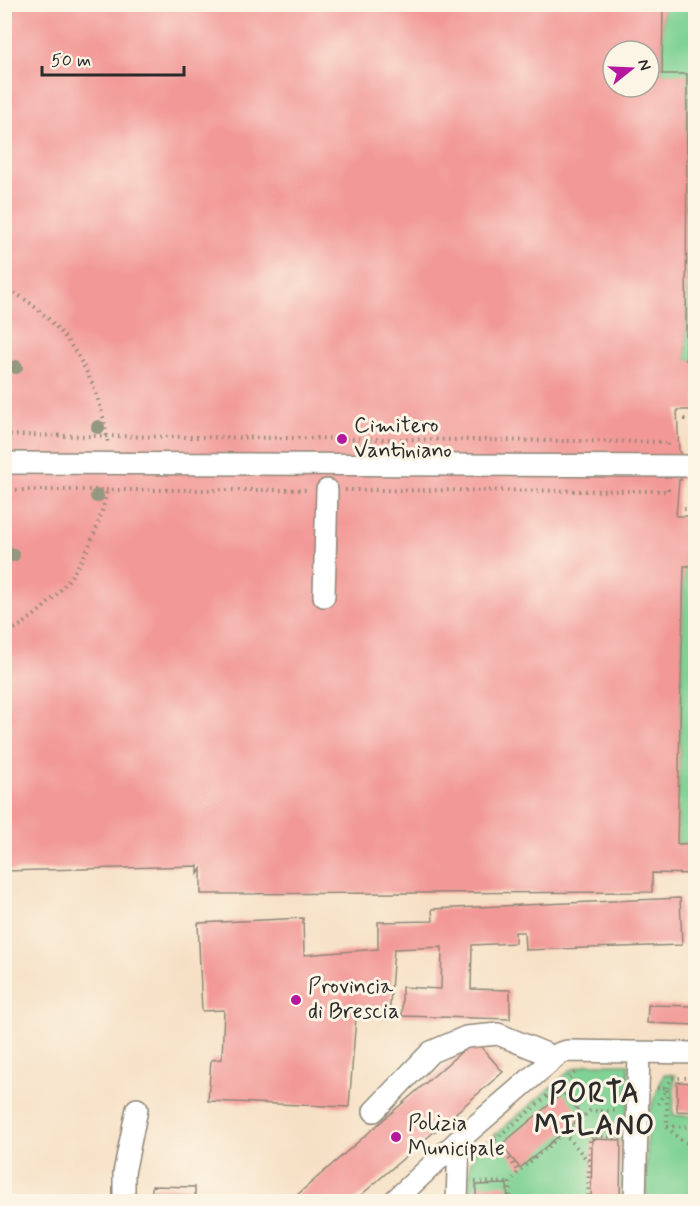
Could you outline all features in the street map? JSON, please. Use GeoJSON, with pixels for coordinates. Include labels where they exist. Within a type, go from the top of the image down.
{"type":"FeatureCollection","features":[{"type":"Feature","properties":{"kind":"street"},"geometry":{"type":"LineString","coordinates":[[4,463],[688,466]]}},
{"type":"Feature","properties":{"kind":"street"},"geometry":{"type":"LineString","coordinates":[[324,596],[327,490]]}},
{"type":"Feature","properties":{"kind":"street"},"geometry":{"type":"LineString","coordinates":[[374,1111],[431,1052],[466,1037],[498,1034],[554,1057]]}},
{"type":"Feature","properties":{"kind":"street"},"geometry":{"type":"LineString","coordinates":[[393,1202],[459,1140],[554,1057],[567,1051],[696,1053]]}},
{"type":"Feature","properties":{"kind":"street"},"geometry":{"type":"LineString","coordinates":[[635,1202],[639,1053]]}},
{"type":"Feature","properties":{"kind":"street"},"geometry":{"type":"LineString","coordinates":[[124,1202],[124,1173],[137,1109]]}},
{"type":"Feature","properties":{"kind":"street"},"geometry":{"type":"LineString","coordinates":[[459,1140],[464,1197]]}},
{"type":"Feature","properties":{"kind":"path"},"geometry":{"type":"LineString","coordinates":[[684,419],[696,418]]}},
{"type":"Feature","properties":{"kind":"path"},"geometry":{"type":"LineString","coordinates":[[684,509],[696,509]]}},
{"type":"Feature","properties":{"kind":"path"},"geometry":{"type":"LineString","coordinates":[[474,1160],[477,1154],[572,1073],[580,1070]]}},
{"type":"Feature","properties":{"kind":"path"},"geometry":{"type":"LineString","coordinates":[[638,1088],[667,1088],[667,1126],[679,1139],[696,1147]]}},
{"type":"Feature","properties":{"kind":"path"},"geometry":{"type":"LineString","coordinates":[[510,1202],[510,1183],[519,1171],[590,1111],[625,1110]]}},
{"type":"Feature","properties":{"kind":"path"},"geometry":{"type":"LineString","coordinates":[[667,1126],[696,1127]]}},
{"type":"Feature","properties":{"kind":"path"},"geometry":{"type":"LineString","coordinates":[[564,1133],[589,1163]]}},
{"type":"Feature","properties":{"kind":"path"},"geometry":{"type":"LineString","coordinates":[[588,1202],[590,1136],[624,1137]]}},
{"type":"Feature","properties":{"kind":"path"},"geometry":{"type":"LineString","coordinates":[[494,1140],[519,1171]]}},
{"type":"Feature","properties":{"kind":"path"},"geometry":{"type":"LineString","coordinates":[[464,1197],[472,1182],[472,1174]]}},
{"type":"Feature","properties":{"kind":"path"},"geometry":{"type":"LineString","coordinates":[[472,1182],[510,1183]]}},
{"type":"Feature","properties":{"kind":"green space"},"geometry":{"type":"Polygon","coordinates":[[[663,5],[695,5],[695,360],[686,360],[687,75],[662,74],[663,5]]]}},
{"type":"Feature","properties":{"kind":"green space"},"geometry":{"type":"Polygon","coordinates":[[[684,566],[695,566],[695,843],[677,844],[684,566]]]}},
{"type":"Feature","properties":{"kind":"green space"},"geometry":{"type":"Polygon","coordinates":[[[588,1064],[629,1064],[626,1201],[469,1202],[470,1165],[475,1152],[571,1070],[588,1064]]]}},
{"type":"Feature","properties":{"kind":"green space"},"geometry":{"type":"Polygon","coordinates":[[[664,1074],[675,1075],[673,1115],[695,1116],[695,1201],[646,1202],[647,1118],[664,1074]]]}},
{"type":"Feature","properties":{"kind":"building","name":"Cimitero Vantiniano"},"geometry":{"type":"Polygon","coordinates":[[[4,4],[663,4],[662,74],[687,74],[686,360],[696,360],[696,410],[677,410],[681,480],[679,480],[676,516],[696,516],[696,566],[684,566],[677,844],[696,843],[696,874],[652,873],[652,892],[201,894],[201,869],[198,874],[198,866],[4,871],[4,4]]]}},
{"type":"Feature","properties":{"kind":"building","name":"Provincia di Brescia"},"geometry":{"type":"Polygon","coordinates":[[[680,898],[682,945],[525,950],[524,932],[515,932],[515,943],[472,945],[471,989],[510,990],[510,1019],[402,1016],[402,987],[441,989],[442,947],[394,949],[389,1019],[356,1017],[349,1107],[208,1101],[211,1060],[222,1059],[224,1010],[202,1011],[198,923],[303,918],[304,955],[378,949],[378,922],[433,921],[432,909],[680,898]]]}},
{"type":"Feature","properties":{"kind":"building"},"geometry":{"type":"Polygon","coordinates":[[[648,1005],[696,1006],[696,1025],[647,1023],[648,1005]]]}},
{"type":"Feature","properties":{"kind":"building","name":"Polizia Municipale"},"geometry":{"type":"Polygon","coordinates":[[[475,1040],[503,1072],[353,1202],[289,1202],[475,1040]]]}},
{"type":"Feature","properties":{"kind":"building"},"geometry":{"type":"Polygon","coordinates":[[[677,1082],[696,1083],[696,1112],[677,1111],[677,1082]]]}},
{"type":"Feature","properties":{"kind":"building"},"geometry":{"type":"Polygon","coordinates":[[[563,1093],[583,1116],[520,1168],[501,1145],[563,1093]]]}},
{"type":"Feature","properties":{"kind":"building"},"geometry":{"type":"Polygon","coordinates":[[[592,1139],[621,1140],[620,1202],[591,1202],[592,1139]]]}},
{"type":"Feature","properties":{"kind":"building"},"geometry":{"type":"Polygon","coordinates":[[[507,1184],[508,1202],[476,1202],[476,1185],[507,1184]]]}},
{"type":"Feature","properties":{"kind":"building"},"geometry":{"type":"Polygon","coordinates":[[[152,1186],[195,1187],[195,1202],[152,1202],[152,1186]]]}},
{"type":"Feature","properties":{"kind":"place","name":"Cimitero Vantiniano"},"geometry":{"type":"Point","coordinates":[342,439]}},
{"type":"Feature","properties":{"kind":"place","name":"Provincia di Brescia"},"geometry":{"type":"Point","coordinates":[296,1000]}},
{"type":"Feature","properties":{"kind":"place","name":"Polizia Municipale"},"geometry":{"type":"Point","coordinates":[396,1137]}},
{"type":"Feature","properties":{"kind":"district","name":"PORTA MILANO"},"geometry":{"type":"Point","coordinates":[595,1110]}}]}
